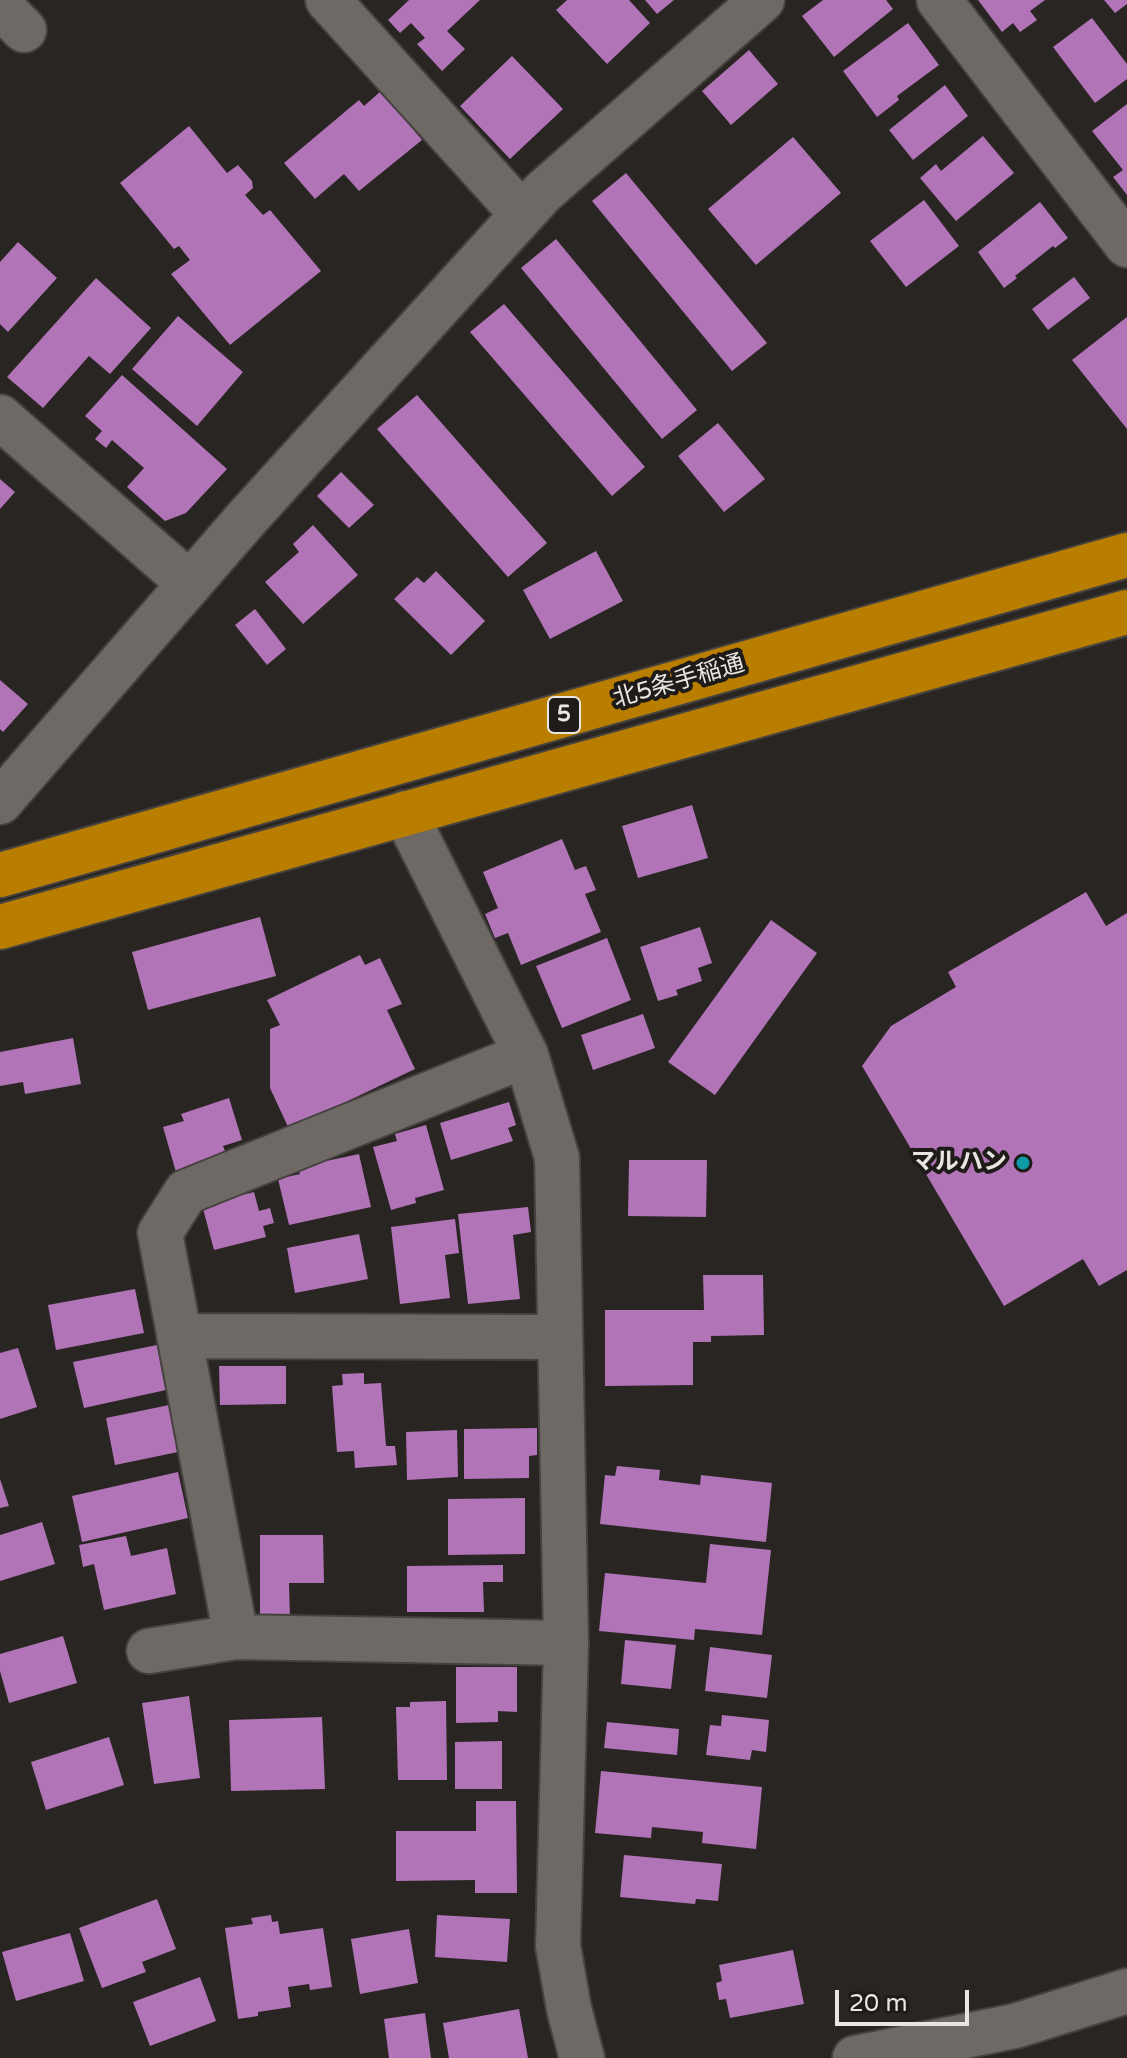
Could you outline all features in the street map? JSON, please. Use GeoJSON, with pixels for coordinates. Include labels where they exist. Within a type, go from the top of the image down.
{"type":"FeatureCollection","features":[{"type":"Feature","properties":{"kind":"highway","name":"北5条手稲通"},"geometry":{"type":"LineString","coordinates":[[0,875],[1127,555]]}},
{"type":"Feature","properties":{"kind":"highway","name":"5"},"geometry":{"type":"LineString","coordinates":[[0,927],[1127,612]]}},
{"type":"Feature","properties":{"kind":"street"},"geometry":{"type":"LineString","coordinates":[[328,0],[522,214]]}},
{"type":"Feature","properties":{"kind":"street"},"geometry":{"type":"LineString","coordinates":[[939,0],[1127,245]]}},
{"type":"Feature","properties":{"kind":"street"},"geometry":{"type":"LineString","coordinates":[[0,802],[246,519],[522,214],[750,3]]}},
{"type":"Feature","properties":{"kind":"street"},"geometry":{"type":"LineString","coordinates":[[0,417],[190,584]]}},
{"type":"Feature","properties":{"kind":"street"},"geometry":{"type":"LineString","coordinates":[[405,813],[526,1055],[557,1158],[566,1643],[558,1946],[569,2009],[582,2058]]}},
{"type":"Feature","properties":{"kind":"street"},"geometry":{"type":"LineString","coordinates":[[236,1637],[160,1233],[186,1192],[526,1055]]}},
{"type":"Feature","properties":{"kind":"street"},"geometry":{"type":"LineString","coordinates":[[179,1336],[560,1337]]}},
{"type":"Feature","properties":{"kind":"street"},"geometry":{"type":"LineString","coordinates":[[149,1651],[236,1637],[566,1643]]}},
{"type":"Feature","properties":{"kind":"street"},"geometry":{"type":"LineString","coordinates":[[855,2058],[1015,2026],[1127,1991]]}},
{"type":"Feature","properties":{"kind":"building"},"geometry":{"type":"Polygon","coordinates":[[[409,0],[480,0],[447,31],[465,49],[442,71],[417,44],[425,38],[411,23],[400,33],[388,20],[409,0]]]}},
{"type":"Feature","properties":{"kind":"building"},"geometry":{"type":"Polygon","coordinates":[[[567,0],[629,0],[650,23],[607,64],[556,10],[567,0]]]}},
{"type":"Feature","properties":{"kind":"building"},"geometry":{"type":"Polygon","coordinates":[[[645,0],[674,0],[657,14],[645,0]]]}},
{"type":"Feature","properties":{"kind":"building"},"geometry":{"type":"Polygon","coordinates":[[[823,0],[886,0],[893,9],[834,57],[802,16],[823,0]]]}},
{"type":"Feature","properties":{"kind":"building"},"geometry":{"type":"Polygon","coordinates":[[[978,0],[1045,0],[1030,11],[1037,20],[1020,32],[1013,23],[1002,32],[978,0]]]}},
{"type":"Feature","properties":{"kind":"building"},"geometry":{"type":"Polygon","coordinates":[[[1104,0],[1127,0],[1127,4],[1115,13],[1104,0]]]}},
{"type":"Feature","properties":{"kind":"building"},"geometry":{"type":"Polygon","coordinates":[[[1092,18],[1127,64],[1127,79],[1095,103],[1053,47],[1092,18]]]}},
{"type":"Feature","properties":{"kind":"building"},"geometry":{"type":"Polygon","coordinates":[[[908,23],[939,65],[897,96],[899,100],[877,117],[843,71],[908,23]]]}},
{"type":"Feature","properties":{"kind":"building"},"geometry":{"type":"Polygon","coordinates":[[[749,50],[778,84],[731,125],[702,91],[749,50]]]}},
{"type":"Feature","properties":{"kind":"building"},"geometry":{"type":"Polygon","coordinates":[[[512,56],[563,109],[510,159],[460,106],[512,56]]]}},
{"type":"Feature","properties":{"kind":"building"},"geometry":{"type":"Polygon","coordinates":[[[945,85],[968,116],[913,160],[889,130],[945,85]]]}},
{"type":"Feature","properties":{"kind":"building"},"geometry":{"type":"Polygon","coordinates":[[[381,91],[422,140],[359,191],[344,174],[315,199],[284,163],[359,100],[364,106],[381,91]]]}},
{"type":"Feature","properties":{"kind":"building"},"geometry":{"type":"Polygon","coordinates":[[[1127,104],[1127,195],[1113,177],[1123,170],[1092,131],[1127,104]]]}},
{"type":"Feature","properties":{"kind":"building"},"geometry":{"type":"Polygon","coordinates":[[[189,126],[227,173],[238,165],[252,181],[253,188],[245,195],[263,215],[270,210],[321,271],[230,345],[171,274],[190,260],[179,246],[174,249],[120,183],[189,126]]]}},
{"type":"Feature","properties":{"kind":"building"},"geometry":{"type":"Polygon","coordinates":[[[983,136],[1014,173],[956,221],[920,178],[936,164],[941,171],[983,136]]]}},
{"type":"Feature","properties":{"kind":"building"},"geometry":{"type":"Polygon","coordinates":[[[793,137],[841,193],[756,265],[708,209],[793,137]]]}},
{"type":"Feature","properties":{"kind":"building"},"geometry":{"type":"Polygon","coordinates":[[[626,173],[767,343],[732,371],[592,201],[626,173]]]}},
{"type":"Feature","properties":{"kind":"building"},"geometry":{"type":"Polygon","coordinates":[[[924,200],[959,246],[906,287],[870,241],[924,200]]]}},
{"type":"Feature","properties":{"kind":"building"},"geometry":{"type":"Polygon","coordinates":[[[1040,202],[1068,238],[1055,248],[1053,246],[1004,288],[978,252],[1040,202]]]}},
{"type":"Feature","properties":{"kind":"building"},"geometry":{"type":"Polygon","coordinates":[[[556,239],[697,410],[662,439],[521,268],[556,239]]]}},
{"type":"Feature","properties":{"kind":"building"},"geometry":{"type":"Polygon","coordinates":[[[18,242],[57,278],[8,332],[0,324],[0,262],[18,242]]]}},
{"type":"Feature","properties":{"kind":"building"},"geometry":{"type":"Polygon","coordinates":[[[1074,277],[1090,298],[1048,330],[1032,309],[1074,277]]]}},
{"type":"Feature","properties":{"kind":"building"},"geometry":{"type":"Polygon","coordinates":[[[96,278],[151,328],[110,374],[89,356],[43,408],[7,377],[96,278]]]}},
{"type":"Feature","properties":{"kind":"building"},"geometry":{"type":"Polygon","coordinates":[[[504,304],[645,467],[612,496],[470,332],[504,304]]]}},
{"type":"Feature","properties":{"kind":"building"},"geometry":{"type":"Polygon","coordinates":[[[178,316],[243,372],[197,426],[132,369],[178,316]]]}},
{"type":"Feature","properties":{"kind":"building"},"geometry":{"type":"Polygon","coordinates":[[[1127,317],[1127,429],[1072,360],[1127,317]]]}},
{"type":"Feature","properties":{"kind":"building"},"geometry":{"type":"Polygon","coordinates":[[[122,375],[227,469],[186,513],[165,521],[127,487],[144,468],[112,440],[106,448],[95,439],[102,431],[85,416],[122,375]]]}},
{"type":"Feature","properties":{"kind":"building"},"geometry":{"type":"Polygon","coordinates":[[[417,395],[547,543],[508,577],[377,429],[417,395]]]}},
{"type":"Feature","properties":{"kind":"building"},"geometry":{"type":"Polygon","coordinates":[[[718,423],[765,479],[724,512],[678,456],[718,423]]]}},
{"type":"Feature","properties":{"kind":"building"},"geometry":{"type":"Polygon","coordinates":[[[341,472],[374,505],[349,528],[317,496],[341,472]]]}},
{"type":"Feature","properties":{"kind":"building"},"geometry":{"type":"Polygon","coordinates":[[[0,479],[15,492],[0,509],[0,479]]]}},
{"type":"Feature","properties":{"kind":"building"},"geometry":{"type":"Polygon","coordinates":[[[313,525],[358,575],[303,624],[265,582],[299,552],[293,544],[313,525]]]}},
{"type":"Feature","properties":{"kind":"building"},"geometry":{"type":"Polygon","coordinates":[[[596,551],[623,601],[550,639],[523,590],[596,551]]]}},
{"type":"Feature","properties":{"kind":"building"},"geometry":{"type":"Polygon","coordinates":[[[436,571],[485,621],[451,655],[394,599],[417,577],[424,583],[436,571]]]}},
{"type":"Feature","properties":{"kind":"building"},"geometry":{"type":"Polygon","coordinates":[[[255,609],[286,649],[267,665],[235,625],[255,609]]]}},
{"type":"Feature","properties":{"kind":"building"},"geometry":{"type":"Polygon","coordinates":[[[0,680],[28,704],[3,732],[0,729],[0,680]]]}},
{"type":"Feature","properties":{"kind":"building"},"geometry":{"type":"Polygon","coordinates":[[[692,805],[708,858],[638,878],[622,826],[692,805]]]}},
{"type":"Feature","properties":{"kind":"building"},"geometry":{"type":"Polygon","coordinates":[[[562,839],[575,870],[586,866],[596,890],[585,894],[601,932],[521,965],[508,933],[495,938],[485,914],[498,908],[483,872],[562,839]]]}},
{"type":"Feature","properties":{"kind":"building","name":"マルハン"},"geometry":{"type":"Polygon","coordinates":[[[1086,892],[1106,926],[1127,913],[1127,1270],[1099,1286],[1083,1259],[1004,1306],[862,1066],[891,1026],[956,987],[948,972],[1086,892]]]}},
{"type":"Feature","properties":{"kind":"building"},"geometry":{"type":"Polygon","coordinates":[[[260,917],[276,976],[148,1010],[132,952],[260,917]]]}},
{"type":"Feature","properties":{"kind":"building"},"geometry":{"type":"Polygon","coordinates":[[[771,920],[817,953],[715,1095],[668,1062],[771,920]]]}},
{"type":"Feature","properties":{"kind":"building"},"geometry":{"type":"Polygon","coordinates":[[[700,927],[712,963],[698,968],[702,981],[676,990],[678,995],[658,1001],[640,947],[700,927]]]}},
{"type":"Feature","properties":{"kind":"building"},"geometry":{"type":"Polygon","coordinates":[[[607,938],[631,1000],[562,1028],[536,966],[607,938]]]}},
{"type":"Feature","properties":{"kind":"building"},"geometry":{"type":"Polygon","coordinates":[[[360,955],[365,965],[380,958],[402,1004],[387,1010],[415,1069],[289,1129],[270,1088],[270,1029],[280,1025],[267,1000],[360,955]]]}},
{"type":"Feature","properties":{"kind":"building"},"geometry":{"type":"Polygon","coordinates":[[[643,1014],[655,1048],[593,1070],[581,1035],[643,1014]]]}},
{"type":"Feature","properties":{"kind":"building"},"geometry":{"type":"Polygon","coordinates":[[[73,1038],[81,1084],[25,1094],[23,1082],[0,1086],[0,1052],[73,1038]]]}},
{"type":"Feature","properties":{"kind":"building"},"geometry":{"type":"Polygon","coordinates":[[[229,1098],[242,1140],[223,1146],[227,1156],[176,1172],[163,1127],[184,1121],[181,1114],[229,1098]]]}},
{"type":"Feature","properties":{"kind":"building"},"geometry":{"type":"Polygon","coordinates":[[[509,1102],[516,1125],[508,1128],[513,1141],[451,1160],[440,1123],[509,1102]]]}},
{"type":"Feature","properties":{"kind":"building"},"geometry":{"type":"Polygon","coordinates":[[[426,1125],[444,1190],[415,1198],[416,1203],[391,1210],[373,1147],[397,1141],[395,1134],[426,1125]]]}},
{"type":"Feature","properties":{"kind":"building"},"geometry":{"type":"Polygon","coordinates":[[[359,1154],[371,1207],[289,1225],[278,1179],[300,1174],[298,1167],[359,1154]]]}},
{"type":"Feature","properties":{"kind":"building"},"geometry":{"type":"Polygon","coordinates":[[[629,1160],[707,1160],[706,1217],[628,1216],[629,1160]]]}},
{"type":"Feature","properties":{"kind":"building"},"geometry":{"type":"Polygon","coordinates":[[[254,1192],[259,1211],[270,1208],[274,1223],[263,1226],[266,1237],[214,1250],[202,1205],[254,1192]]]}},
{"type":"Feature","properties":{"kind":"building"},"geometry":{"type":"Polygon","coordinates":[[[528,1207],[531,1232],[513,1235],[520,1299],[468,1304],[458,1214],[528,1207]]]}},
{"type":"Feature","properties":{"kind":"building"},"geometry":{"type":"Polygon","coordinates":[[[455,1219],[459,1253],[445,1255],[450,1298],[400,1304],[391,1227],[455,1219]]]}},
{"type":"Feature","properties":{"kind":"building"},"geometry":{"type":"Polygon","coordinates":[[[359,1234],[368,1279],[295,1293],[287,1248],[359,1234]]]}},
{"type":"Feature","properties":{"kind":"building"},"geometry":{"type":"Polygon","coordinates":[[[703,1275],[763,1275],[764,1335],[711,1336],[711,1342],[693,1342],[693,1385],[605,1386],[605,1310],[704,1310],[703,1275]]]}},
{"type":"Feature","properties":{"kind":"building"},"geometry":{"type":"Polygon","coordinates":[[[135,1289],[144,1333],[56,1350],[48,1305],[135,1289]]]}},
{"type":"Feature","properties":{"kind":"building"},"geometry":{"type":"Polygon","coordinates":[[[157,1345],[166,1390],[84,1408],[73,1362],[157,1345]]]}},
{"type":"Feature","properties":{"kind":"building"},"geometry":{"type":"Polygon","coordinates":[[[18,1348],[37,1407],[0,1419],[0,1353],[18,1348]]]}},
{"type":"Feature","properties":{"kind":"building"},"geometry":{"type":"Polygon","coordinates":[[[219,1366],[286,1366],[286,1404],[220,1405],[219,1366]]]}},
{"type":"Feature","properties":{"kind":"building"},"geometry":{"type":"Polygon","coordinates":[[[364,1373],[364,1384],[381,1383],[386,1446],[395,1446],[397,1465],[355,1468],[354,1451],[337,1452],[332,1386],[343,1385],[342,1374],[364,1373]]]}},
{"type":"Feature","properties":{"kind":"building"},"geometry":{"type":"Polygon","coordinates":[[[174,1404],[183,1451],[115,1465],[106,1418],[174,1404]]]}},
{"type":"Feature","properties":{"kind":"building"},"geometry":{"type":"Polygon","coordinates":[[[537,1428],[537,1455],[529,1456],[529,1478],[464,1479],[464,1429],[537,1428]]]}},
{"type":"Feature","properties":{"kind":"building"},"geometry":{"type":"Polygon","coordinates":[[[457,1430],[458,1477],[407,1480],[406,1432],[457,1430]]]}},
{"type":"Feature","properties":{"kind":"building"},"geometry":{"type":"Polygon","coordinates":[[[617,1466],[660,1470],[659,1480],[700,1485],[701,1475],[772,1483],[766,1542],[600,1524],[605,1475],[615,1476],[617,1466]]]}},
{"type":"Feature","properties":{"kind":"building"},"geometry":{"type":"Polygon","coordinates":[[[178,1472],[188,1518],[82,1542],[72,1496],[178,1472]]]}},
{"type":"Feature","properties":{"kind":"building"},"geometry":{"type":"Polygon","coordinates":[[[0,1479],[9,1506],[0,1508],[0,1479]]]}},
{"type":"Feature","properties":{"kind":"building"},"geometry":{"type":"Polygon","coordinates":[[[525,1498],[525,1554],[448,1555],[448,1499],[525,1498]]]}},
{"type":"Feature","properties":{"kind":"building"},"geometry":{"type":"Polygon","coordinates":[[[42,1522],[55,1564],[0,1581],[0,1535],[42,1522]]]}},
{"type":"Feature","properties":{"kind":"building"},"geometry":{"type":"Polygon","coordinates":[[[260,1535],[323,1535],[324,1583],[289,1583],[290,1620],[260,1620],[260,1535]]]}},
{"type":"Feature","properties":{"kind":"building"},"geometry":{"type":"Polygon","coordinates":[[[126,1536],[131,1556],[167,1548],[176,1594],[104,1610],[94,1564],[83,1567],[79,1545],[126,1536]]]}},
{"type":"Feature","properties":{"kind":"building"},"geometry":{"type":"Polygon","coordinates":[[[710,1544],[771,1550],[762,1635],[695,1629],[694,1640],[599,1631],[605,1573],[706,1583],[710,1544]]]}},
{"type":"Feature","properties":{"kind":"building"},"geometry":{"type":"Polygon","coordinates":[[[503,1565],[503,1582],[483,1582],[484,1612],[407,1612],[407,1566],[503,1565]]]}},
{"type":"Feature","properties":{"kind":"building"},"geometry":{"type":"Polygon","coordinates":[[[63,1636],[77,1683],[9,1703],[0,1671],[0,1654],[63,1636]]]}},
{"type":"Feature","properties":{"kind":"building"},"geometry":{"type":"Polygon","coordinates":[[[625,1640],[676,1645],[671,1689],[621,1684],[625,1640]]]}},
{"type":"Feature","properties":{"kind":"building"},"geometry":{"type":"Polygon","coordinates":[[[710,1647],[772,1655],[767,1698],[705,1691],[710,1647]]]}},
{"type":"Feature","properties":{"kind":"building"},"geometry":{"type":"Polygon","coordinates":[[[456,1667],[517,1667],[517,1712],[498,1711],[498,1722],[456,1723],[456,1667]]]}},
{"type":"Feature","properties":{"kind":"building"},"geometry":{"type":"Polygon","coordinates":[[[189,1696],[200,1778],[154,1784],[142,1703],[189,1696]]]}},
{"type":"Feature","properties":{"kind":"building"},"geometry":{"type":"Polygon","coordinates":[[[446,1701],[447,1780],[398,1780],[396,1707],[410,1707],[410,1702],[446,1701]]]}},
{"type":"Feature","properties":{"kind":"building"},"geometry":{"type":"Polygon","coordinates":[[[722,1715],[769,1720],[766,1752],[752,1750],[750,1760],[706,1755],[710,1725],[721,1726],[722,1715]]]}},
{"type":"Feature","properties":{"kind":"building"},"geometry":{"type":"Polygon","coordinates":[[[322,1717],[325,1789],[231,1791],[229,1720],[322,1717]]]}},
{"type":"Feature","properties":{"kind":"building"},"geometry":{"type":"Polygon","coordinates":[[[607,1722],[679,1729],[677,1755],[604,1748],[607,1722]]]}},
{"type":"Feature","properties":{"kind":"building"},"geometry":{"type":"Polygon","coordinates":[[[109,1737],[124,1785],[46,1810],[31,1762],[109,1737]]]}},
{"type":"Feature","properties":{"kind":"building"},"geometry":{"type":"Polygon","coordinates":[[[502,1741],[502,1789],[455,1789],[455,1742],[502,1741]]]}},
{"type":"Feature","properties":{"kind":"building"},"geometry":{"type":"Polygon","coordinates":[[[601,1771],[762,1787],[756,1849],[702,1843],[703,1832],[652,1827],[651,1838],[595,1833],[601,1771]]]}},
{"type":"Feature","properties":{"kind":"building"},"geometry":{"type":"Polygon","coordinates":[[[476,1801],[516,1801],[517,1893],[475,1893],[475,1880],[396,1881],[396,1831],[476,1831],[476,1801]]]}},
{"type":"Feature","properties":{"kind":"building"},"geometry":{"type":"Polygon","coordinates":[[[624,1855],[722,1864],[718,1901],[696,1899],[695,1904],[620,1897],[624,1855]]]}},
{"type":"Feature","properties":{"kind":"building"},"geometry":{"type":"Polygon","coordinates":[[[157,1899],[176,1949],[142,1962],[146,1972],[102,1988],[79,1928],[157,1899]]]}},
{"type":"Feature","properties":{"kind":"building"},"geometry":{"type":"Polygon","coordinates":[[[271,1915],[272,1922],[278,1921],[280,1934],[323,1928],[332,1987],[310,1990],[309,1984],[288,1987],[291,2007],[258,2012],[258,2016],[238,2019],[225,1928],[253,1924],[251,1918],[271,1915]]]}},
{"type":"Feature","properties":{"kind":"building"},"geometry":{"type":"Polygon","coordinates":[[[437,1915],[510,1919],[507,1962],[435,1957],[437,1915]]]}},
{"type":"Feature","properties":{"kind":"building"},"geometry":{"type":"Polygon","coordinates":[[[409,1929],[418,1983],[360,1994],[351,1939],[409,1929]]]}},
{"type":"Feature","properties":{"kind":"building"},"geometry":{"type":"Polygon","coordinates":[[[70,1933],[84,1981],[16,2001],[2,1952],[70,1933]]]}},
{"type":"Feature","properties":{"kind":"building"},"geometry":{"type":"Polygon","coordinates":[[[793,1950],[804,2004],[730,2018],[726,1999],[719,2000],[716,1983],[722,1981],[719,1965],[793,1950]]]}},
{"type":"Feature","properties":{"kind":"building"},"geometry":{"type":"Polygon","coordinates":[[[200,1977],[216,2021],[150,2046],[133,2002],[200,1977]]]}},
{"type":"Feature","properties":{"kind":"building"},"geometry":{"type":"Polygon","coordinates":[[[519,2009],[528,2058],[449,2058],[443,2023],[519,2009]]]}},
{"type":"Feature","properties":{"kind":"building"},"geometry":{"type":"Polygon","coordinates":[[[425,2013],[431,2058],[389,2058],[384,2019],[425,2013]]]}},
{"type":"Feature","properties":{"kind":"place","name":"マルハン"},"geometry":{"type":"Point","coordinates":[1023,1163]}}]}
